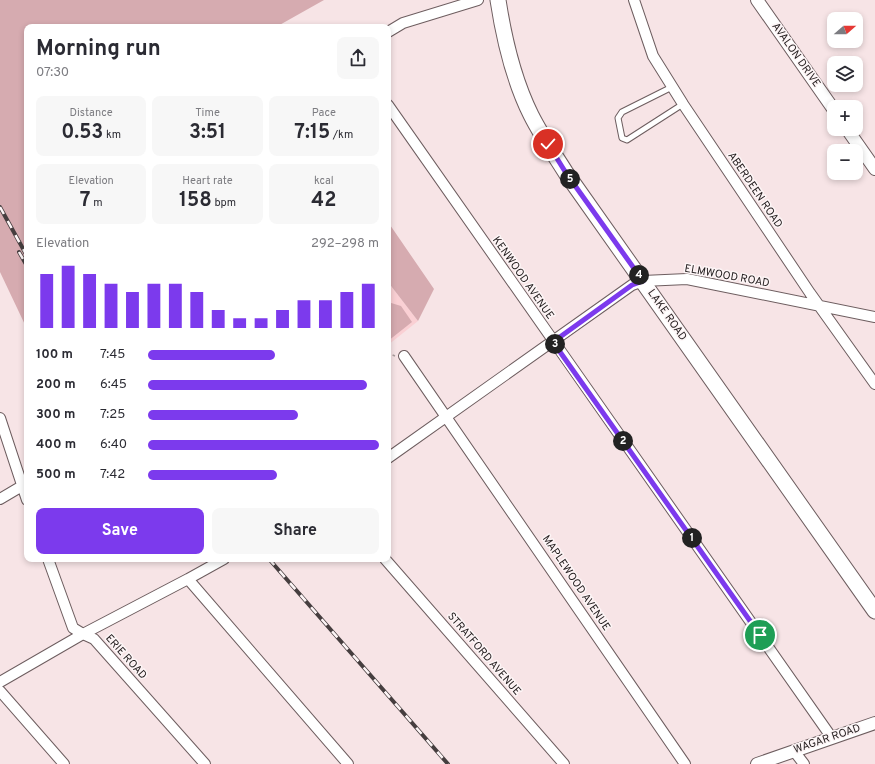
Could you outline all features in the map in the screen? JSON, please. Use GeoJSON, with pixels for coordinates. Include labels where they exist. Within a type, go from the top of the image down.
{"type":"FeatureCollection","features":[{"type":"Feature","properties":{"kind":"main road","name":"LAKE ROAD"},"geometry":{"type":"LineString","coordinates":[[498,0],[505,42],[518,84],[531,115],[566,173],[875,611]]}},
{"type":"Feature","properties":{"kind":"street"},"geometry":{"type":"LineString","coordinates":[[391,30],[403,23],[478,0]]}},
{"type":"Feature","properties":{"kind":"street","name":"ABERDEEN ROAD"},"geometry":{"type":"LineString","coordinates":[[634,0],[653,56],[683,104],[819,306],[875,384]]}},
{"type":"Feature","properties":{"kind":"street","name":"AVALON DRIVE"},"geometry":{"type":"LineString","coordinates":[[757,0],[827,100]]}},
{"type":"Feature","properties":{"kind":"street","name":"KENWOOD AVENUE"},"geometry":{"type":"LineString","coordinates":[[391,109],[832,738]]}},
{"type":"Feature","properties":{"kind":"street"},"geometry":{"type":"LineString","coordinates":[[852,136],[875,169]]}},
{"type":"Feature","properties":{"kind":"street","name":"ELMWOOD ROAD"},"geometry":{"type":"LineString","coordinates":[[391,456],[632,285],[643,281],[687,279],[875,317]]}},
{"type":"Feature","properties":{"kind":"street","name":"MAPLEWOOD AVENUE"},"geometry":{"type":"LineString","coordinates":[[404,356],[447,416],[685,764]]}},
{"type":"Feature","properties":{"kind":"street"},"geometry":{"type":"LineString","coordinates":[[0,418],[24,492]]}},
{"type":"Feature","properties":{"kind":"street"},"geometry":{"type":"LineString","coordinates":[[0,499],[22,486]]}},
{"type":"Feature","properties":{"kind":"street","name":"ERIE ROAD"},"geometry":{"type":"LineString","coordinates":[[49,562],[73,628],[94,639],[205,764]]}},
{"type":"Feature","properties":{"kind":"street"},"geometry":{"type":"LineString","coordinates":[[0,682],[82,634],[219,562]]}},
{"type":"Feature","properties":{"kind":"street","name":"STRATFORD AVENUE"},"geometry":{"type":"LineString","coordinates":[[388,562],[564,764]]}},
{"type":"Feature","properties":{"kind":"street"},"geometry":{"type":"LineString","coordinates":[[188,579],[348,764]]}},
{"type":"Feature","properties":{"kind":"street"},"geometry":{"type":"LineString","coordinates":[[0,691],[64,764]]}},
{"type":"Feature","properties":{"kind":"street","name":"WAGAR ROAD"},"geometry":{"type":"LineString","coordinates":[[757,764],[875,723]]}},
{"type":"Feature","properties":{"kind":"street"},"geometry":{"type":"LineString","coordinates":[[794,751],[804,764]]}},
{"type":"Feature","properties":{"kind":"lane"},"geometry":{"type":"LineString","coordinates":[[672,86],[622,112],[618,118],[622,138],[627,140],[683,104]]}},
{"type":"Feature","properties":{"kind":"shaded area"},"geometry":{"type":"Polygon","coordinates":[[[0,0],[324,0],[281,24],[24,24],[24,323],[0,272],[0,0]]]}},
{"type":"Feature","properties":{"kind":"shaded area"},"geometry":{"type":"Polygon","coordinates":[[[391,226],[434,289],[418,321],[391,286],[391,226]]]}},
{"type":"Feature","properties":{"kind":"shaded area"},"geometry":{"type":"Polygon","coordinates":[[[391,286],[418,321],[391,343],[391,286]]]}},
{"type":"Feature","properties":{"kind":"shaded area"},"geometry":{"type":"Polygon","coordinates":[[[391,303],[401,306],[412,322],[391,339],[391,303]]]}},
{"type":"Feature","properties":{"kind":"railway"},"geometry":{"type":"LineString","coordinates":[[0,207],[24,251]]}},
{"type":"Feature","properties":{"kind":"railway"},"geometry":{"type":"LineString","coordinates":[[19,252],[24,261]]}},
{"type":"Feature","properties":{"kind":"railway"},"geometry":{"type":"LineString","coordinates":[[272,562],[448,764]]}},
{"type":"Feature","properties":{"kind":"route"},"geometry":{"type":"LineString","coordinates":[[548,144],[566,173],[643,281],[632,285],[553,342],[760,635]]}}]}
